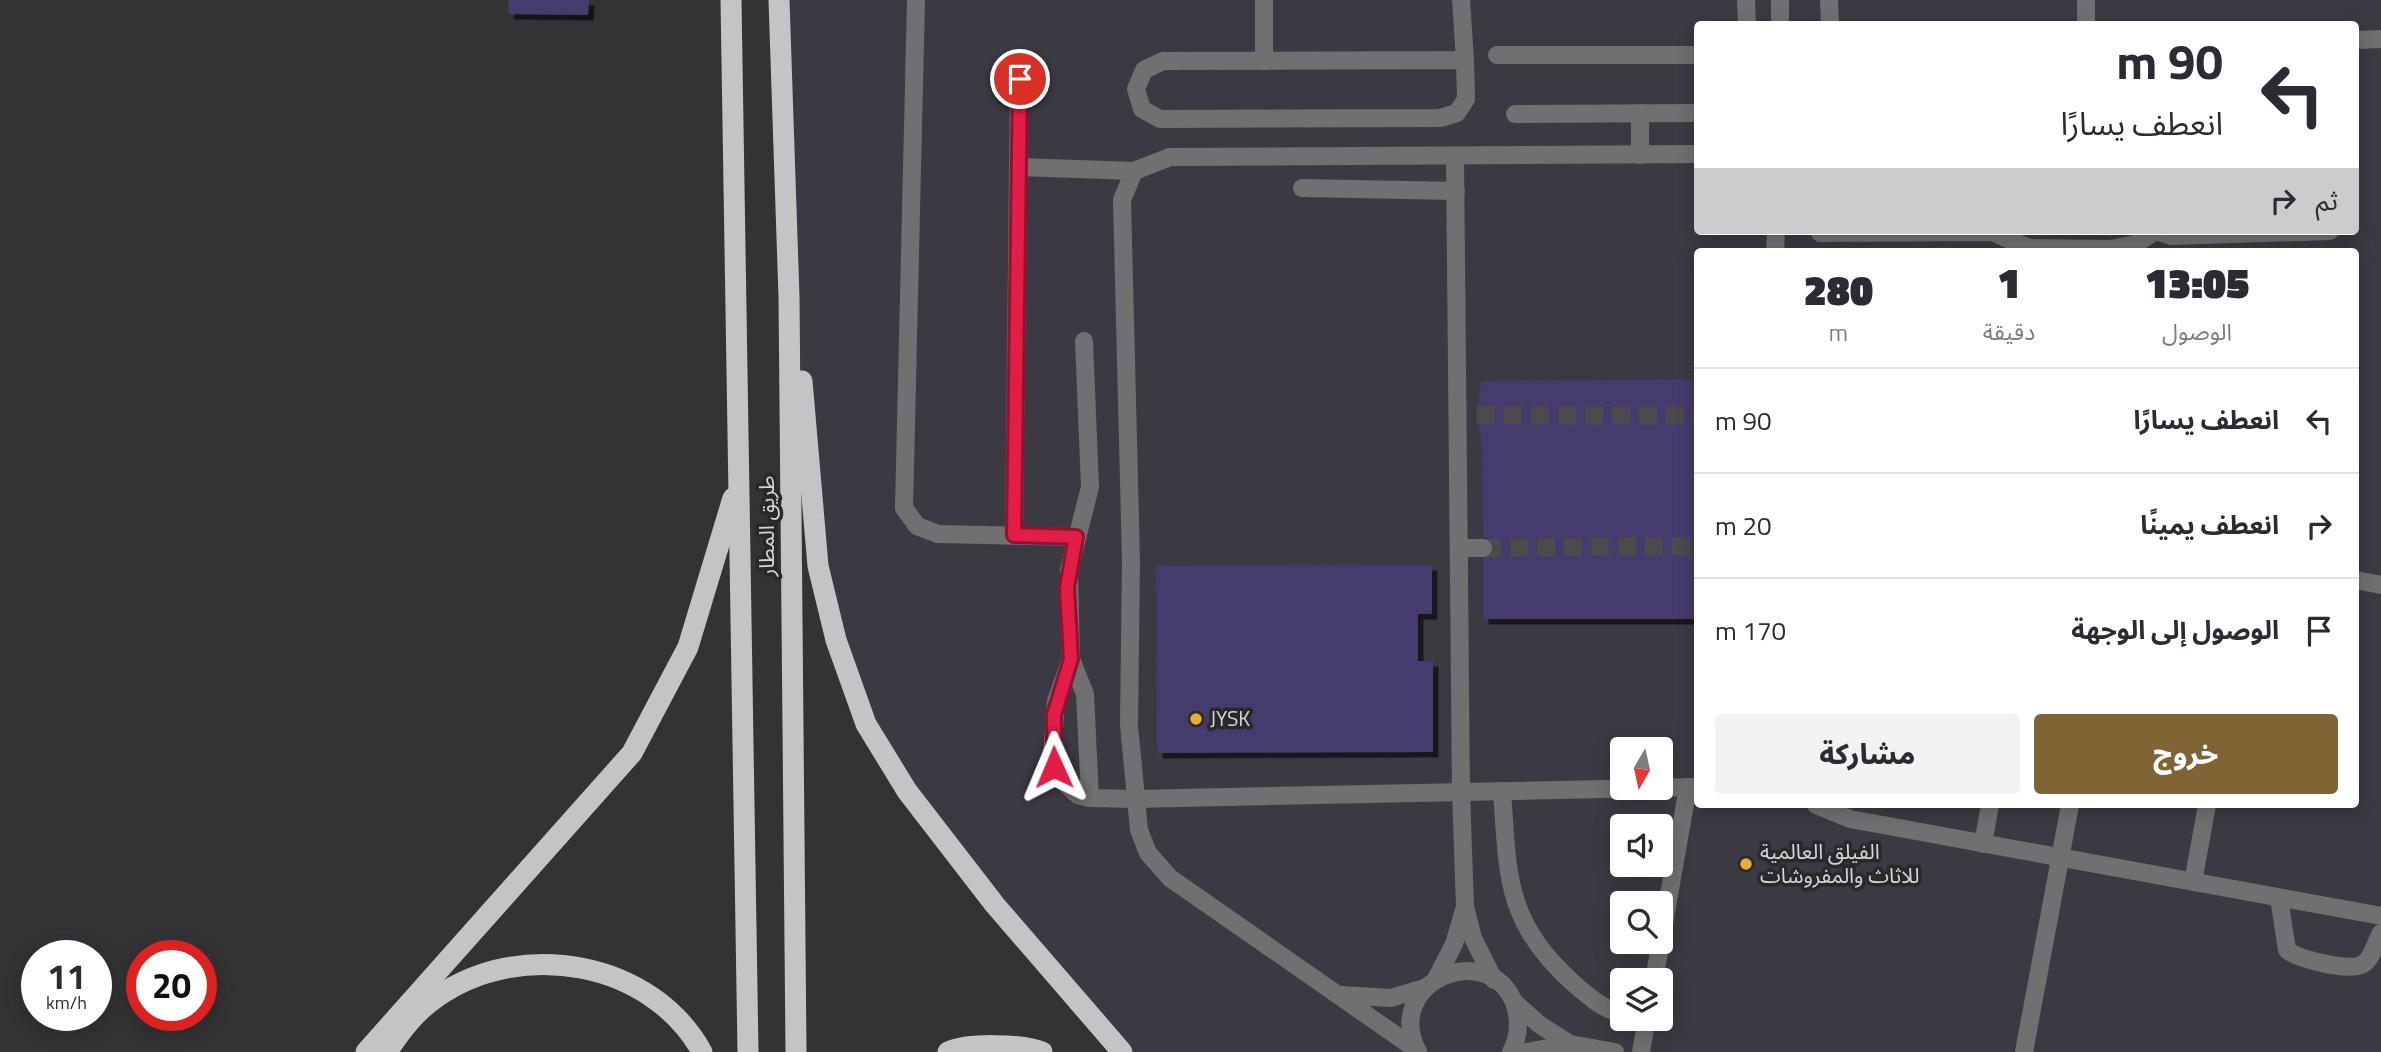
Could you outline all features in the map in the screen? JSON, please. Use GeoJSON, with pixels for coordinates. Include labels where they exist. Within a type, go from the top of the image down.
{"type":"FeatureCollection","features":[{"type":"Feature","properties":{"kind":"highway","name":"طريق المطار"},"geometry":{"type":"LineString","coordinates":[[731,0],[748,1052]]}},
{"type":"Feature","properties":{"kind":"highway","name":"طريق المطار"},"geometry":{"type":"LineString","coordinates":[[779,0],[789,297],[796,1052]]}},
{"type":"Feature","properties":{"kind":"highway"},"geometry":{"type":"LineString","coordinates":[[789,297],[800,358],[818,566],[836,640],[866,724],[906,791],[995,905],[1122,1052]]}},
{"type":"Feature","properties":{"kind":"highway"},"geometry":{"type":"LineString","coordinates":[[366,1052],[632,753],[688,647],[739,479]]}},
{"type":"Feature","properties":{"kind":"highway"},"geometry":{"type":"LineString","coordinates":[[387,1052],[407,1023],[437,997],[474,977],[516,966],[554,964],[594,970],[660,1000],[690,1031],[702,1052]]}},
{"type":"Feature","properties":{"kind":"highway"},"geometry":{"type":"LineString","coordinates":[[948,1052],[956,1048],[994,1047],[1042,1052]]}},
{"type":"Feature","properties":{"kind":"street"},"geometry":{"type":"LineString","coordinates":[[916,0],[902,497],[909,518],[927,532],[1076,537]]}},
{"type":"Feature","properties":{"kind":"street"},"geometry":{"type":"LineString","coordinates":[[1264,0],[1264,61]]}},
{"type":"Feature","properties":{"kind":"street"},"geometry":{"type":"LineString","coordinates":[[1461,0],[1465,60],[1466,99],[1457,113],[1449,117],[1160,119],[1142,109],[1137,99],[1138,79],[1153,64],[1163,61],[1465,60]]}},
{"type":"Feature","properties":{"kind":"street"},"geometry":{"type":"LineString","coordinates":[[1746,0],[1747,21]]}},
{"type":"Feature","properties":{"kind":"street"},"geometry":{"type":"LineString","coordinates":[[1780,0],[1780,21]]}},
{"type":"Feature","properties":{"kind":"street"},"geometry":{"type":"LineString","coordinates":[[1829,0],[1830,21]]}},
{"type":"Feature","properties":{"kind":"street"},"geometry":{"type":"LineString","coordinates":[[2086,0],[2086,21]]}},
{"type":"Feature","properties":{"kind":"street"},"geometry":{"type":"LineString","coordinates":[[2359,40],[2381,39]]}},
{"type":"Feature","properties":{"kind":"street"},"geometry":{"type":"LineString","coordinates":[[1497,55],[1694,55]]}},
{"type":"Feature","properties":{"kind":"street"},"geometry":{"type":"LineString","coordinates":[[1014,535],[1020,79]]}},
{"type":"Feature","properties":{"kind":"street"},"geometry":{"type":"LineString","coordinates":[[1640,113],[1640,155]]}},
{"type":"Feature","properties":{"kind":"street"},"geometry":{"type":"LineString","coordinates":[[1515,114],[1694,113]]}},
{"type":"Feature","properties":{"kind":"street"},"geometry":{"type":"LineString","coordinates":[[1018,167],[1135,171],[1170,158],[1694,154]]}},
{"type":"Feature","properties":{"kind":"street"},"geometry":{"type":"LineString","coordinates":[[1455,156],[1461,792],[1465,907],[1473,937],[1494,980],[1540,1025],[1570,1044]]}},
{"type":"Feature","properties":{"kind":"street"},"geometry":{"type":"LineString","coordinates":[[1135,171],[1122,200],[1121,246],[1130,561],[1129,725],[1139,830],[1148,853],[1170,878],[1418,1051]]}},
{"type":"Feature","properties":{"kind":"street"},"geometry":{"type":"LineString","coordinates":[[1302,188],[1455,191]]}},
{"type":"Feature","properties":{"kind":"street"},"geometry":{"type":"LineString","coordinates":[[1999,235],[2029,248]]}},
{"type":"Feature","properties":{"kind":"street"},"geometry":{"type":"LineString","coordinates":[[2114,248],[2135,244],[2150,235]]}},
{"type":"Feature","properties":{"kind":"street"},"geometry":{"type":"LineString","coordinates":[[2168,235],[2203,235]]}},
{"type":"Feature","properties":{"kind":"street"},"geometry":{"type":"LineString","coordinates":[[1084,341],[1091,473],[1088,501],[1076,537],[1067,587],[1071,659],[1085,694],[1090,798]]}},
{"type":"Feature","properties":{"kind":"street"},"geometry":{"type":"LineString","coordinates":[[1458,415],[1477,415]]}},
{"type":"Feature","properties":{"kind":"street"},"geometry":{"type":"LineString","coordinates":[[1459,548],[1483,548]]}},
{"type":"Feature","properties":{"kind":"street"},"geometry":{"type":"LineString","coordinates":[[2359,581],[2381,585]]}},
{"type":"Feature","properties":{"kind":"street"},"geometry":{"type":"LineString","coordinates":[[1071,659],[1056,701],[1052,755],[1059,778],[1067,788],[1090,798],[1693,787],[1656,968]]}},
{"type":"Feature","properties":{"kind":"street"},"geometry":{"type":"LineString","coordinates":[[1502,791],[1508,872],[1520,916],[1537,946],[1560,971],[1591,999],[1610,1008]]}},
{"type":"Feature","properties":{"kind":"street"},"geometry":{"type":"LineString","coordinates":[[1823,808],[1850,819],[2381,916]]}},
{"type":"Feature","properties":{"kind":"street"},"geometry":{"type":"LineString","coordinates":[[1983,844],[1989,808]]}},
{"type":"Feature","properties":{"kind":"street"},"geometry":{"type":"LineString","coordinates":[[2024,1052],[2069,808]]}},
{"type":"Feature","properties":{"kind":"street"},"geometry":{"type":"LineString","coordinates":[[2193,882],[2206,808]]}},
{"type":"Feature","properties":{"kind":"street"},"geometry":{"type":"LineString","coordinates":[[2279,898],[2287,950],[2296,957],[2345,967],[2361,965],[2370,957],[2381,933]]}},
{"type":"Feature","properties":{"kind":"street"},"geometry":{"type":"LineString","coordinates":[[1418,1051],[1410,1024],[1412,1011],[1454,944],[1465,907]]}},
{"type":"Feature","properties":{"kind":"street"},"geometry":{"type":"LineString","coordinates":[[1339,994],[1382,999],[1459,971],[1483,974],[1494,980]]}},
{"type":"Feature","properties":{"kind":"street"},"geometry":{"type":"LineString","coordinates":[[1511,1052],[1518,1030],[1513,1001]]}},
{"type":"Feature","properties":{"kind":"street"},"geometry":{"type":"LineString","coordinates":[[1641,1052],[1645,1031]]}},
{"type":"Feature","properties":{"kind":"street"},"geometry":{"type":"LineString","coordinates":[[1526,1052],[1570,1044],[1615,1052]]}},
{"type":"Feature","properties":{"kind":"shaded area"},"geometry":{"type":"Polygon","coordinates":[[[779,0],[2381,0],[2381,1052],[1122,1052],[907,791],[836,640],[811,477],[800,358],[779,0]]]}},
{"type":"Feature","properties":{"kind":"building"},"geometry":{"type":"Polygon","coordinates":[[[508,0],[589,0],[588,15],[509,14],[508,0]]]}},
{"type":"Feature","properties":{"kind":"building"},"geometry":{"type":"Polygon","coordinates":[[[1694,379],[1694,619],[1483,619],[1483,559],[1492,554],[1494,547],[1489,539],[1483,537],[1482,446],[1477,415],[1481,381],[1694,379]]]}},
{"type":"Feature","properties":{"kind":"building"},"geometry":{"type":"Polygon","coordinates":[[[1432,565],[1432,614],[1418,614],[1418,661],[1433,661],[1433,752],[1157,753],[1156,566],[1432,565]]]}},
{"type":"Feature","properties":{"kind":"tunnel"},"geometry":{"type":"LineString","coordinates":[[1477,415],[1694,416]]}},
{"type":"Feature","properties":{"kind":"tunnel"},"geometry":{"type":"LineString","coordinates":[[1483,548],[1694,546]]}},
{"type":"Feature","properties":{"kind":"place","name":"JYSK"},"geometry":{"type":"Point","coordinates":[1196,719]}},
{"type":"Feature","properties":{"kind":"place","name":"الفيلق العالمية للاثاث والمفروشات"},"geometry":{"type":"Point","coordinates":[1746,864]}},
{"type":"Feature","properties":{"kind":"route"},"geometry":{"type":"LineString","coordinates":[[1020,79],[1014,535],[1076,537],[1067,587],[1071,659],[1060,687],[1054,715],[1054,767]]}}]}
